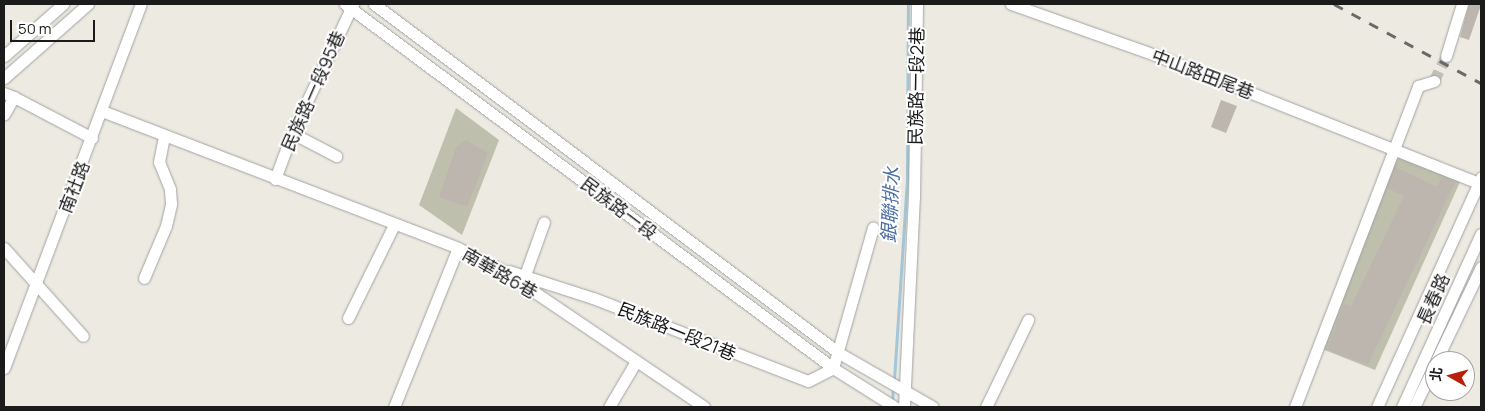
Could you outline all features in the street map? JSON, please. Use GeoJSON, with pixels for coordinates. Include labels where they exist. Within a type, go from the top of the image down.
{"type":"FeatureCollection","features":[{"type":"Feature","properties":{"kind":"street"},"geometry":{"type":"LineString","coordinates":[[4,56],[63,4]]}},
{"type":"Feature","properties":{"kind":"street"},"geometry":{"type":"LineString","coordinates":[[4,78],[88,4]]}},
{"type":"Feature","properties":{"kind":"street","name":"南社路"},"geometry":{"type":"LineString","coordinates":[[4,368],[38,283],[141,4]]}},
{"type":"Feature","properties":{"kind":"street","name":"民族路一段"},"geometry":{"type":"LineString","coordinates":[[374,4],[840,353],[897,388],[933,407]]}},
{"type":"Feature","properties":{"kind":"street","name":"民族路一段2巷"},"geometry":{"type":"LineString","coordinates":[[904,407],[897,388],[914,197],[917,4]]}},
{"type":"Feature","properties":{"kind":"street","name":"中山路田尾巷"},"geometry":{"type":"LineString","coordinates":[[1011,4],[1158,56],[1481,184]]}},
{"type":"Feature","properties":{"kind":"street"},"geometry":{"type":"LineString","coordinates":[[1446,56],[1462,4]]}},
{"type":"Feature","properties":{"kind":"street","name":"民族路一段"},"geometry":{"type":"LineString","coordinates":[[349,5],[742,301],[833,368],[892,406]]}},
{"type":"Feature","properties":{"kind":"street","name":"民族路一段95巷"},"geometry":{"type":"LineString","coordinates":[[275,179],[292,134],[349,5]]}},
{"type":"Feature","properties":{"kind":"street"},"geometry":{"type":"LineString","coordinates":[[1295,407],[1418,86],[1434,81]]}},
{"type":"Feature","properties":{"kind":"street"},"geometry":{"type":"LineString","coordinates":[[4,114],[9,95],[92,138]]}},
{"type":"Feature","properties":{"kind":"street","name":"南華路6巷"},"geometry":{"type":"LineString","coordinates":[[102,111],[394,225],[458,248],[502,270],[635,363],[704,407]]}},
{"type":"Feature","properties":{"kind":"street"},"geometry":{"type":"LineString","coordinates":[[292,134],[336,156]]}},
{"type":"Feature","properties":{"kind":"street"},"geometry":{"type":"LineString","coordinates":[[144,278],[166,226],[171,204],[170,189],[159,162],[164,136]]}},
{"type":"Feature","properties":{"kind":"street"},"geometry":{"type":"LineString","coordinates":[[1377,407],[1481,184]]}},
{"type":"Feature","properties":{"kind":"street","name":"長春路"},"geometry":{"type":"LineString","coordinates":[[1385,407],[1481,184]]}},
{"type":"Feature","properties":{"kind":"street"},"geometry":{"type":"LineString","coordinates":[[525,275],[544,222]]}},
{"type":"Feature","properties":{"kind":"street"},"geometry":{"type":"LineString","coordinates":[[348,318],[394,225]]}},
{"type":"Feature","properties":{"kind":"street"},"geometry":{"type":"LineString","coordinates":[[833,368],[840,353],[873,228]]}},
{"type":"Feature","properties":{"kind":"street","name":"長春路"},"geometry":{"type":"LineString","coordinates":[[1402,407],[1481,234]]}},
{"type":"Feature","properties":{"kind":"street"},"geometry":{"type":"LineString","coordinates":[[4,248],[38,283],[83,336]]}},
{"type":"Feature","properties":{"kind":"street"},"geometry":{"type":"LineString","coordinates":[[394,407],[458,248]]}},
{"type":"Feature","properties":{"kind":"street"},"geometry":{"type":"LineString","coordinates":[[1441,351],[1481,267]]}},
{"type":"Feature","properties":{"kind":"street","name":"民族路一段21巷"},"geometry":{"type":"LineString","coordinates":[[502,270],[525,275],[808,381],[833,368]]}},
{"type":"Feature","properties":{"kind":"street"},"geometry":{"type":"LineString","coordinates":[[742,301],[753,288]]}},
{"type":"Feature","properties":{"kind":"street"},"geometry":{"type":"LineString","coordinates":[[986,407],[1028,320]]}},
{"type":"Feature","properties":{"kind":"street"},"geometry":{"type":"LineString","coordinates":[[608,407],[635,363]]}},
{"type":"Feature","properties":{"kind":"street"},"geometry":{"type":"LineString","coordinates":[[1414,407],[1425,384]]}},
{"type":"Feature","properties":{"kind":"shaded area"},"geometry":{"type":"Polygon","coordinates":[[[456,108],[499,140],[462,235],[419,205],[456,108]]]}},
{"type":"Feature","properties":{"kind":"shaded area"},"geometry":{"type":"Polygon","coordinates":[[[1397,157],[1457,177],[1460,182],[1375,370],[1322,349],[1392,158],[1397,157]]]}},
{"type":"Feature","properties":{"kind":"building"},"geometry":{"type":"Polygon","coordinates":[[[1469,4],[1481,5],[1469,40],[1460,37],[1469,4]]]}},
{"type":"Feature","properties":{"kind":"building"},"geometry":{"type":"Polygon","coordinates":[[[1221,100],[1237,106],[1226,133],[1211,127],[1221,100]]]}},
{"type":"Feature","properties":{"kind":"building"},"geometry":{"type":"Polygon","coordinates":[[[466,140],[488,153],[467,207],[439,197],[456,147],[466,140]]]}},
{"type":"Feature","properties":{"kind":"building"},"geometry":{"type":"Polygon","coordinates":[[[1395,167],[1437,187],[1442,177],[1455,182],[1368,365],[1327,350],[1344,304],[1351,306],[1404,196],[1387,188],[1395,167]]]}},
{"type":"Feature","properties":{"kind":"waterway","name":"銀聯排水"},"geometry":{"type":"LineString","coordinates":[[894,380],[907,177],[908,4]]}},
{"type":"Feature","properties":{"kind":"waterway","name":"銀聯排水"},"geometry":{"type":"LineString","coordinates":[[892,403],[893,386]]}},
{"type":"Feature","properties":{"kind":"tunnel"},"geometry":{"type":"LineString","coordinates":[[1434,81],[1446,56]]}},
{"type":"Feature","properties":{"kind":"railway"},"geometry":{"type":"LineString","coordinates":[[1334,4],[1481,83]]}}]}
